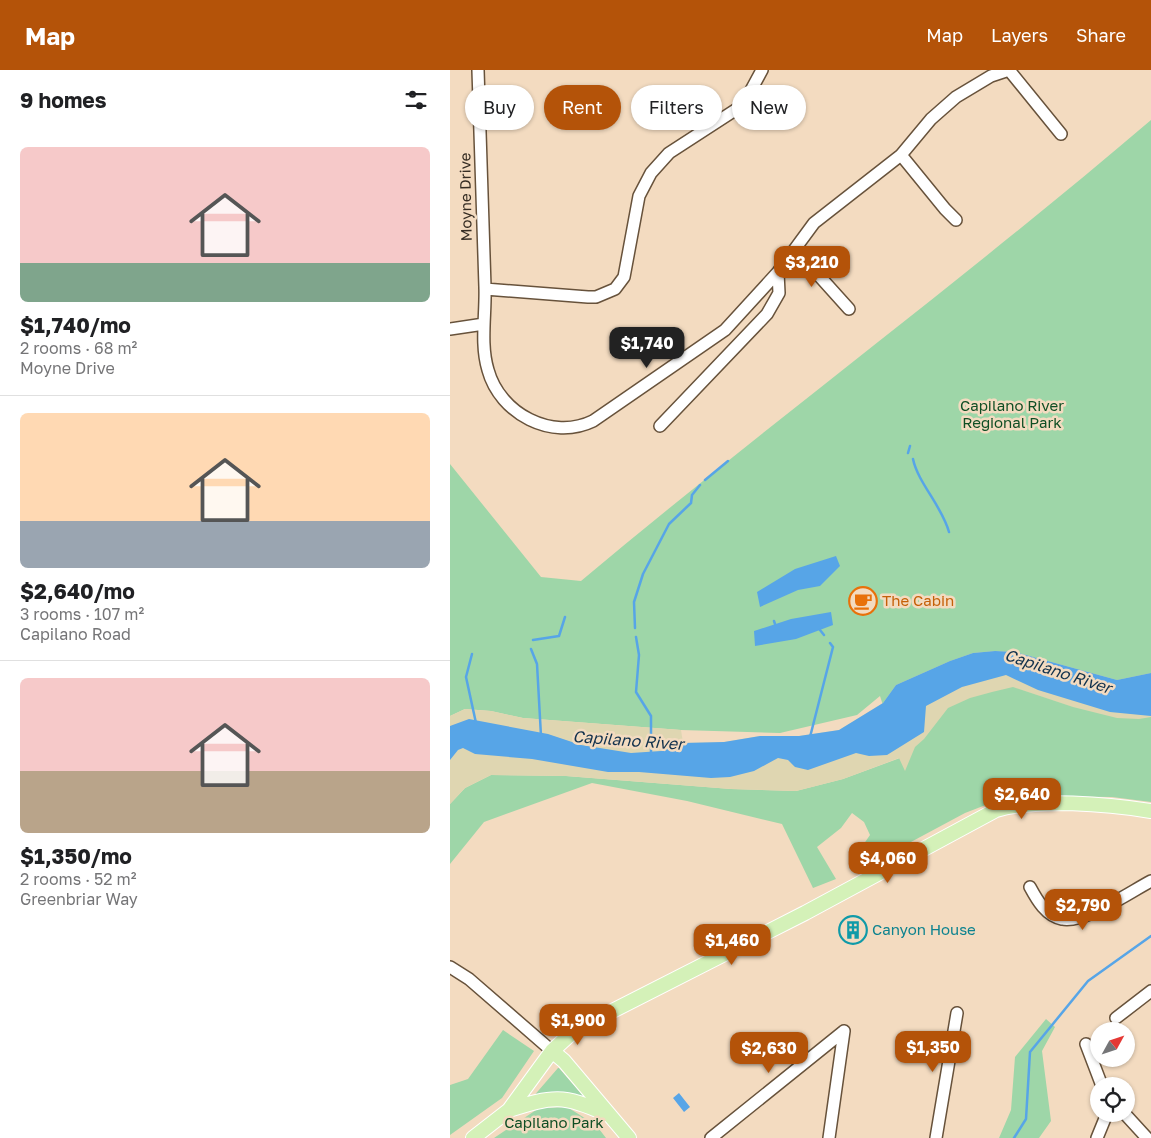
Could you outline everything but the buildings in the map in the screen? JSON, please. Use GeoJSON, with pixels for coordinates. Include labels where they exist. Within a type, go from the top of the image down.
{"type":"FeatureCollection","features":[{"type":"Feature","properties":{"kind":"main road"},"geometry":{"type":"LineString","coordinates":[[474,1138],[509,1110],[552,1051],[567,1036],[589,1022],[805,913],[996,810],[1011,806],[1055,804],[1126,807],[1151,811]]}},
{"type":"Feature","properties":{"kind":"main road"},"geometry":{"type":"LineString","coordinates":[[552,1051],[564,1061],[629,1138]]}},
{"type":"Feature","properties":{"kind":"main road"},"geometry":{"type":"LineString","coordinates":[[509,1110],[540,1100],[556,1098],[582,1103],[609,1115]]}},
{"type":"Feature","properties":{"kind":"street","name":"Moyne Drive"},"geometry":{"type":"LineString","coordinates":[[478,70],[481,228],[485,289],[484,324],[488,371],[502,398],[532,421],[553,427],[574,428],[593,421],[725,330],[778,272],[814,223],[901,155],[931,119],[956,97],[991,76],[1009,70],[1061,134]]}},
{"type":"Feature","properties":{"kind":"street"},"geometry":{"type":"LineString","coordinates":[[485,289],[588,297],[596,297],[615,289],[624,277],[639,196],[651,173],[669,153],[743,105],[762,70]]}},
{"type":"Feature","properties":{"kind":"street"},"geometry":{"type":"LineString","coordinates":[[901,155],[945,210],[956,220]]}},
{"type":"Feature","properties":{"kind":"street"},"geometry":{"type":"LineString","coordinates":[[795,249],[850,309]]}},
{"type":"Feature","properties":{"kind":"street"},"geometry":{"type":"LineString","coordinates":[[660,426],[768,314],[779,293],[778,272]]}},
{"type":"Feature","properties":{"kind":"street"},"geometry":{"type":"LineString","coordinates":[[450,329],[484,324]]}},
{"type":"Feature","properties":{"kind":"street"},"geometry":{"type":"LineString","coordinates":[[1030,887],[1046,911],[1061,920],[1079,919],[1151,882]]}},
{"type":"Feature","properties":{"kind":"street"},"geometry":{"type":"LineString","coordinates":[[450,968],[470,979],[552,1051]]}},
{"type":"Feature","properties":{"kind":"street"},"geometry":{"type":"LineString","coordinates":[[1116,1018],[1151,991]]}},
{"type":"Feature","properties":{"kind":"street"},"geometry":{"type":"LineString","coordinates":[[936,1138],[957,1013]]}},
{"type":"Feature","properties":{"kind":"street"},"geometry":{"type":"LineString","coordinates":[[711,1138],[844,1032],[829,1138]]}},
{"type":"Feature","properties":{"kind":"street"},"geometry":{"type":"LineString","coordinates":[[1086,1044],[1099,1077]]}},
{"type":"Feature","properties":{"kind":"street"},"geometry":{"type":"LineString","coordinates":[[1097,1138],[1104,1122]]}},
{"type":"Feature","properties":{"kind":"street"},"geometry":{"type":"LineString","coordinates":[[1132,1122],[1147,1138]]}},
{"type":"Feature","properties":{"kind":"green space","name":"Capilano River Regional Park"},"geometry":{"type":"Polygon","coordinates":[[[1151,120],[1151,802],[1112,797],[1009,796],[965,813],[868,865],[861,848],[870,835],[864,822],[852,813],[841,828],[817,847],[836,879],[813,888],[782,824],[687,801],[592,783],[484,822],[450,864],[450,804],[465,788],[491,775],[566,776],[731,789],[796,791],[843,779],[900,758],[880,696],[857,715],[780,733],[681,730],[523,718],[491,711],[465,709],[450,716],[450,464],[541,577],[581,581],[723,465],[1010,237],[1151,120]]]}},
{"type":"Feature","properties":{"kind":"green space"},"geometry":{"type":"Polygon","coordinates":[[[1046,1019],[1055,1027],[1042,1051],[1051,1121],[1039,1138],[999,1138],[1011,1110],[1015,1057],[1046,1019]]]}},
{"type":"Feature","properties":{"kind":"green space"},"geometry":{"type":"Polygon","coordinates":[[[503,1030],[534,1051],[502,1098],[450,1135],[450,1085],[468,1079],[503,1030]]]}},
{"type":"Feature","properties":{"kind":"green space"},"geometry":{"type":"Polygon","coordinates":[[[559,1068],[590,1104],[532,1098],[559,1068]]]}},
{"type":"Feature","properties":{"kind":"green space","name":"Capilano Park"},"geometry":{"type":"Polygon","coordinates":[[[567,1107],[596,1125],[606,1138],[494,1138],[539,1108],[567,1107]]]}},
{"type":"Feature","properties":{"kind":"sand"},"geometry":{"type":"Polygon","coordinates":[[[1015,652],[1117,680],[1151,673],[1151,717],[1139,719],[1117,718],[1073,707],[1013,687],[970,698],[948,708],[924,739],[915,747],[905,771],[899,758],[843,779],[796,791],[731,789],[566,776],[491,775],[465,788],[450,804],[450,716],[465,709],[491,711],[523,718],[681,730],[683,743],[724,742],[760,736],[799,736],[839,730],[883,703],[896,685],[973,653],[1015,652]]]}},
{"type":"Feature","properties":{"kind":"water"},"geometry":{"type":"Polygon","coordinates":[[[836,556],[840,566],[820,586],[798,590],[760,607],[757,592],[795,569],[836,556]]]}},
{"type":"Feature","properties":{"kind":"water"},"geometry":{"type":"Polygon","coordinates":[[[831,612],[833,625],[796,639],[755,646],[754,631],[791,619],[831,612]]]}},
{"type":"Feature","properties":{"kind":"water","name":"Capilano River"},"geometry":{"type":"Polygon","coordinates":[[[1015,652],[1117,680],[1151,673],[1151,716],[1110,712],[1038,690],[1006,675],[962,687],[926,706],[924,732],[887,755],[869,756],[856,753],[808,770],[795,767],[788,760],[778,758],[754,771],[730,777],[711,778],[639,772],[608,772],[532,759],[475,754],[463,748],[458,750],[450,760],[450,726],[469,719],[548,734],[581,745],[631,753],[661,751],[682,743],[724,742],[760,736],[799,736],[839,730],[883,703],[896,685],[973,653],[1015,652]]]}},
{"type":"Feature","properties":{"kind":"water"},"geometry":{"type":"Polygon","coordinates":[[[679,1093],[690,1107],[684,1112],[673,1098],[679,1093]]]}},
{"type":"Feature","properties":{"kind":"waterway"},"geometry":{"type":"LineString","coordinates":[[908,453],[910,446]]}},
{"type":"Feature","properties":{"kind":"waterway"},"geometry":{"type":"LineString","coordinates":[[913,459],[920,477],[946,522],[949,532]]}},
{"type":"Feature","properties":{"kind":"waterway"},"geometry":{"type":"LineString","coordinates":[[705,480],[728,461]]}},
{"type":"Feature","properties":{"kind":"waterway"},"geometry":{"type":"LineString","coordinates":[[635,628],[634,602],[643,574],[669,524],[691,503],[692,495],[700,485]]}},
{"type":"Feature","properties":{"kind":"waterway"},"geometry":{"type":"LineString","coordinates":[[533,640],[559,636],[565,617]]}},
{"type":"Feature","properties":{"kind":"waterway"},"geometry":{"type":"LineString","coordinates":[[820,630],[824,635]]}},
{"type":"Feature","properties":{"kind":"waterway","name":"Capilano River"},"geometry":{"type":"LineString","coordinates":[[636,637],[639,655],[636,692],[651,716],[651,754]]}},
{"type":"Feature","properties":{"kind":"waterway"},"geometry":{"type":"LineString","coordinates":[[810,737],[833,647],[830,643]]}},
{"type":"Feature","properties":{"kind":"waterway"},"geometry":{"type":"LineString","coordinates":[[531,649],[537,664],[541,736]]}},
{"type":"Feature","properties":{"kind":"waterway"},"geometry":{"type":"LineString","coordinates":[[472,654],[466,677],[476,723]]}},
{"type":"Feature","properties":{"kind":"waterway"},"geometry":{"type":"LineString","coordinates":[[1014,1138],[1026,1119],[1030,1052],[1088,981],[1151,936]]}},
{"type":"Feature","properties":{"kind":"place","name":"The Cabin"},"geometry":{"type":"Point","coordinates":[863,601]}},
{"type":"Feature","properties":{"kind":"place","name":"Canyon House"},"geometry":{"type":"Point","coordinates":[853,930]}}]}
